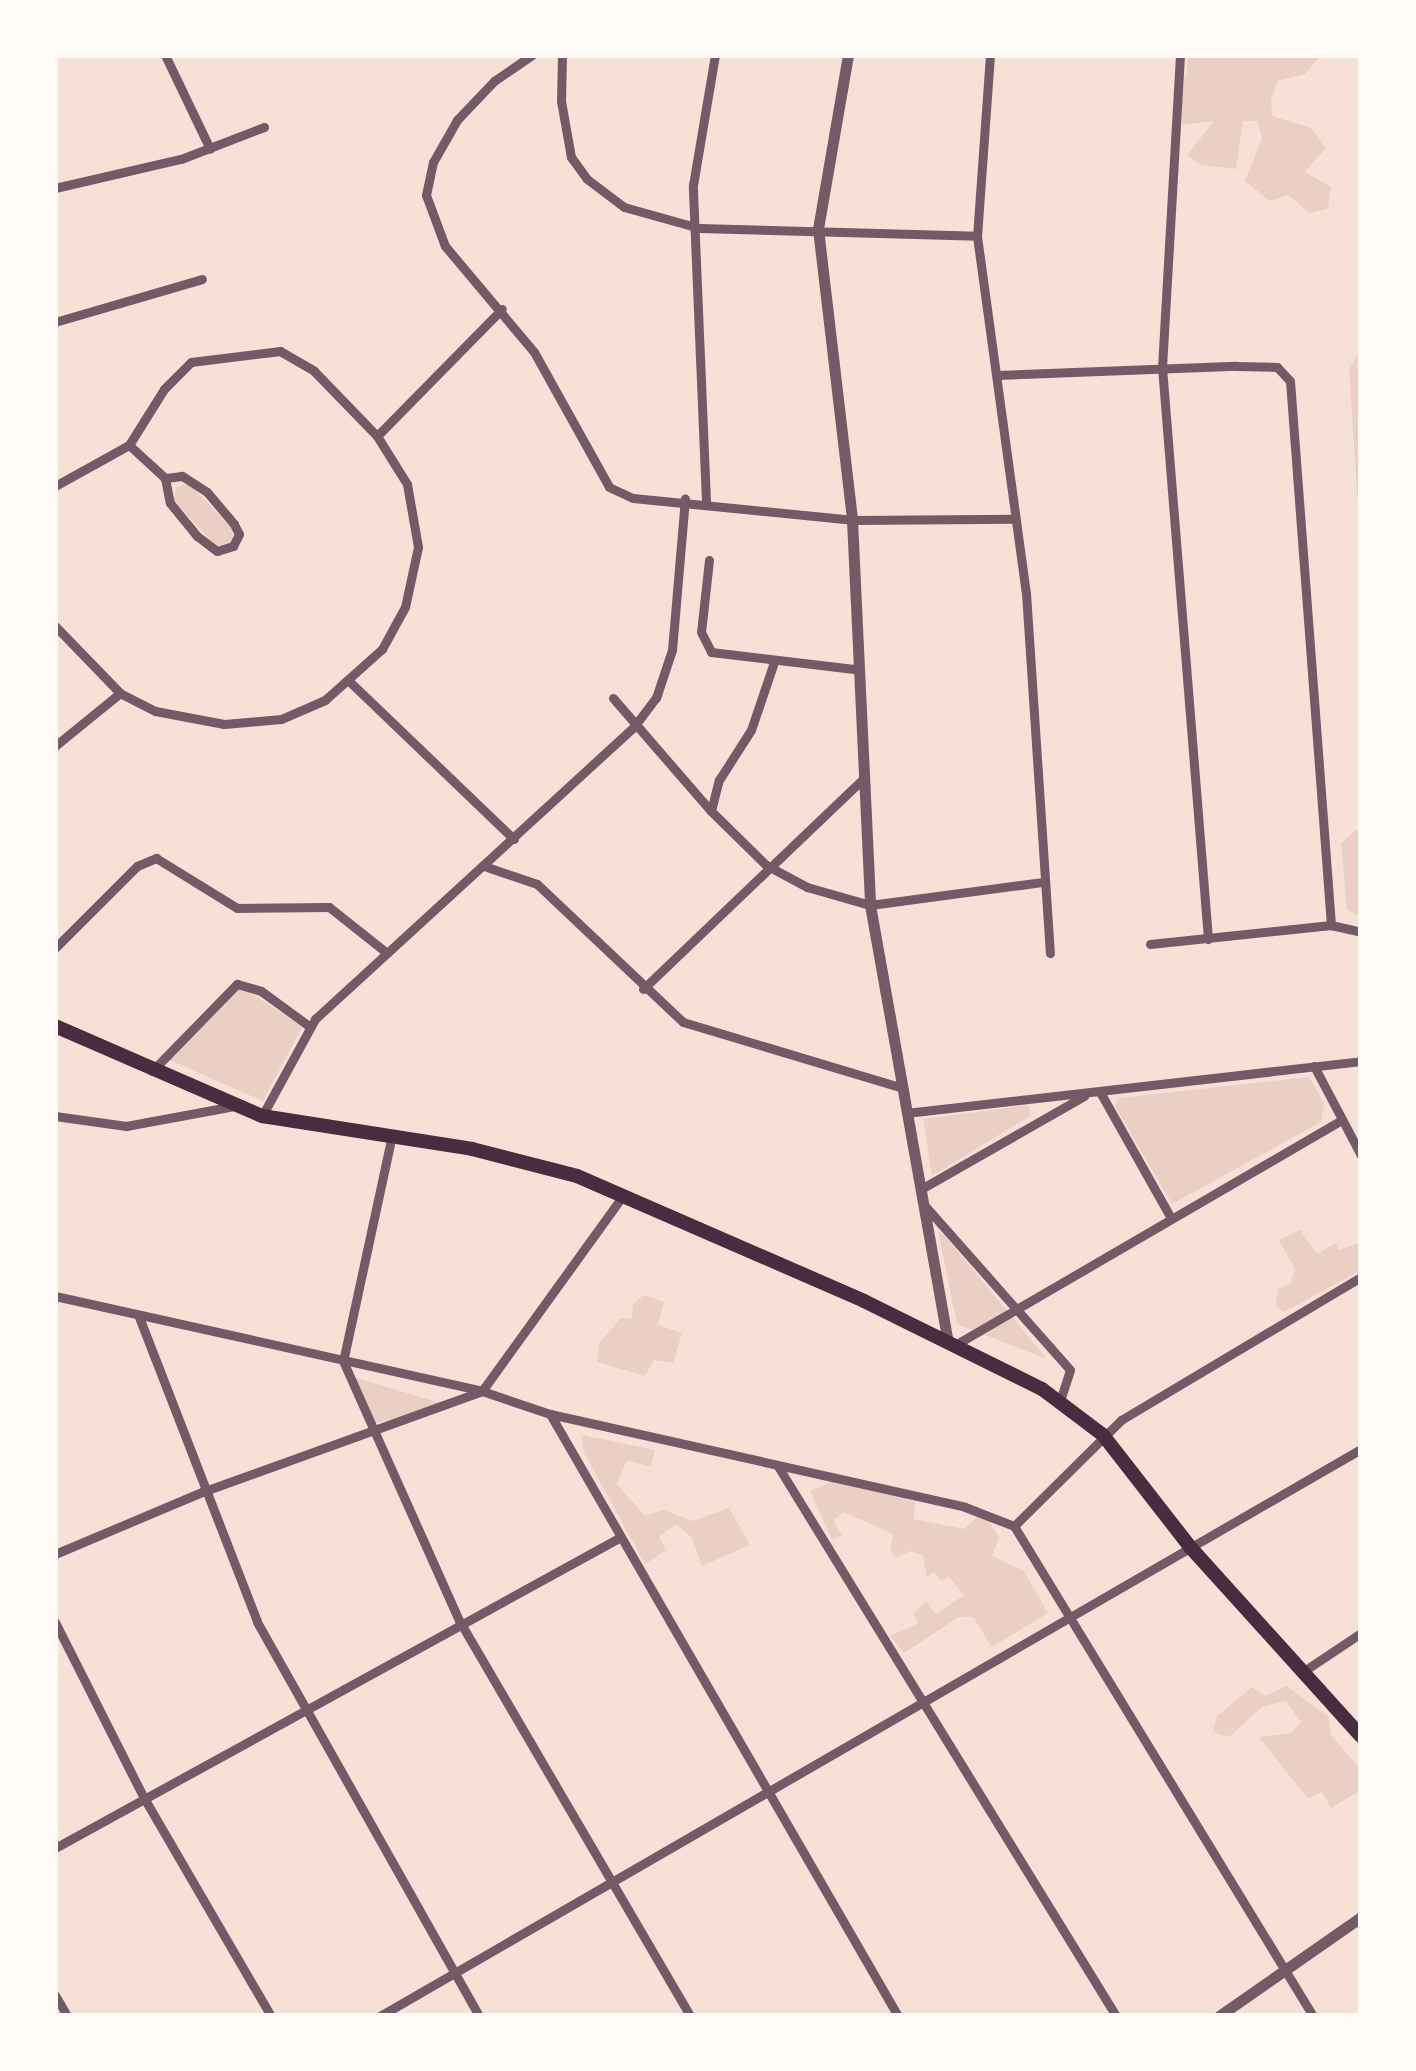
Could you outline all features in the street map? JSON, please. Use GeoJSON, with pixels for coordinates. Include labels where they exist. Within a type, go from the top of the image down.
{"type":"FeatureCollection","features":[{"type":"Feature","properties":{"kind":"main road"},"geometry":{"type":"LineString","coordinates":[[55,1026],[151,1072],[262,1116],[392,1135],[544,1165],[624,1194],[951,1343],[1060,1400],[1102,1434],[1191,1548],[1361,1736]]}},
{"type":"Feature","properties":{"kind":"street"},"geometry":{"type":"LineString","coordinates":[[166,55],[210,150]]}},
{"type":"Feature","properties":{"kind":"street"},"geometry":{"type":"LineString","coordinates":[[532,55],[494,81],[457,120],[434,162],[426,195],[445,246],[502,309],[558,391],[602,477],[623,495],[706,501],[852,520],[1015,519]]}},
{"type":"Feature","properties":{"kind":"street"},"geometry":{"type":"LineString","coordinates":[[562,55],[564,138],[587,179],[624,206],[699,228],[977,236]]}},
{"type":"Feature","properties":{"kind":"street"},"geometry":{"type":"LineString","coordinates":[[706,501],[699,228],[693,184],[715,55]]}},
{"type":"Feature","properties":{"kind":"street"},"geometry":{"type":"LineString","coordinates":[[848,55],[818,229],[852,520],[854,669],[870,904],[900,1087],[951,1343],[1341,1120]]}},
{"type":"Feature","properties":{"kind":"street"},"geometry":{"type":"LineString","coordinates":[[990,55],[977,236],[1026,593],[1050,953]]}},
{"type":"Feature","properties":{"kind":"street"},"geometry":{"type":"LineString","coordinates":[[1180,55],[1162,367],[1208,939]]}},
{"type":"Feature","properties":{"kind":"street"},"geometry":{"type":"LineString","coordinates":[[55,188],[210,150],[264,127]]}},
{"type":"Feature","properties":{"kind":"street"},"geometry":{"type":"LineString","coordinates":[[55,322],[202,279]]}},
{"type":"Feature","properties":{"kind":"street"},"geometry":{"type":"LineString","coordinates":[[378,436],[502,309]]}},
{"type":"Feature","properties":{"kind":"street"},"geometry":{"type":"LineString","coordinates":[[55,626],[120,692],[155,711],[224,724],[302,713],[350,682],[395,631],[418,547],[407,484],[378,436],[297,358],[258,350],[191,362],[164,389],[128,445],[56,484]]}},
{"type":"Feature","properties":{"kind":"street"},"geometry":{"type":"LineString","coordinates":[[998,376],[1162,367],[1277,367],[1290,381],[1331,925]]}},
{"type":"Feature","properties":{"kind":"street"},"geometry":{"type":"LineString","coordinates":[[128,445],[165,478],[173,508],[197,536],[217,551],[233,546],[239,534],[206,492],[182,476],[165,478]]}},
{"type":"Feature","properties":{"kind":"street"},"geometry":{"type":"LineString","coordinates":[[262,1116],[309,1026],[633,728],[656,698],[670,662],[685,500]]}},
{"type":"Feature","properties":{"kind":"street"},"geometry":{"type":"LineString","coordinates":[[709,560],[704,645],[720,656],[854,669]]}},
{"type":"Feature","properties":{"kind":"street"},"geometry":{"type":"LineString","coordinates":[[711,811],[719,780],[751,730],[774,662]]}},
{"type":"Feature","properties":{"kind":"street"},"geometry":{"type":"LineString","coordinates":[[350,682],[514,840]]}},
{"type":"Feature","properties":{"kind":"street"},"geometry":{"type":"LineString","coordinates":[[55,746],[120,692]]}},
{"type":"Feature","properties":{"kind":"street"},"geometry":{"type":"LineString","coordinates":[[613,698],[633,728],[766,865],[808,887],[870,904],[1043,882]]}},
{"type":"Feature","properties":{"kind":"street"},"geometry":{"type":"LineString","coordinates":[[643,989],[766,865],[862,780]]}},
{"type":"Feature","properties":{"kind":"street"},"geometry":{"type":"LineString","coordinates":[[55,948],[150,858],[166,860],[238,908],[328,906],[387,953]]}},
{"type":"Feature","properties":{"kind":"street"},"geometry":{"type":"LineString","coordinates":[[484,866],[534,881],[643,989],[700,1030],[900,1087]]}},
{"type":"Feature","properties":{"kind":"street"},"geometry":{"type":"LineString","coordinates":[[1150,944],[1331,925],[1361,932]]}},
{"type":"Feature","properties":{"kind":"street"},"geometry":{"type":"LineString","coordinates":[[151,1072],[237,984],[261,991],[309,1026]]}},
{"type":"Feature","properties":{"kind":"street"},"geometry":{"type":"LineString","coordinates":[[906,1113],[1361,1062]]}},
{"type":"Feature","properties":{"kind":"street"},"geometry":{"type":"LineString","coordinates":[[1314,1066],[1361,1155]]}},
{"type":"Feature","properties":{"kind":"street"},"geometry":{"type":"LineString","coordinates":[[921,1188],[1094,1092]]}},
{"type":"Feature","properties":{"kind":"street"},"geometry":{"type":"LineString","coordinates":[[1094,1092],[1170,1216]]}},
{"type":"Feature","properties":{"kind":"street"},"geometry":{"type":"LineString","coordinates":[[55,1116],[126,1126],[235,1106]]}},
{"type":"Feature","properties":{"kind":"street"},"geometry":{"type":"LineString","coordinates":[[392,1135],[343,1361],[460,1622],[690,2016]]}},
{"type":"Feature","properties":{"kind":"street"},"geometry":{"type":"LineString","coordinates":[[55,1554],[202,1492],[482,1390],[624,1194]]}},
{"type":"Feature","properties":{"kind":"street"},"geometry":{"type":"LineString","coordinates":[[924,1205],[1070,1370],[1060,1400]]}},
{"type":"Feature","properties":{"kind":"street"},"geometry":{"type":"LineString","coordinates":[[1014,1526],[1102,1434],[1361,1276]]}},
{"type":"Feature","properties":{"kind":"street"},"geometry":{"type":"LineString","coordinates":[[55,1296],[482,1390],[550,1414],[966,1507],[1014,1526],[1313,2016]]}},
{"type":"Feature","properties":{"kind":"street"},"geometry":{"type":"LineString","coordinates":[[139,1316],[202,1492],[257,1622],[479,2016]]}},
{"type":"Feature","properties":{"kind":"street"},"geometry":{"type":"LineString","coordinates":[[550,1414],[898,2016]]}},
{"type":"Feature","properties":{"kind":"street"},"geometry":{"type":"LineString","coordinates":[[380,2016],[1361,1450]]}},
{"type":"Feature","properties":{"kind":"street"},"geometry":{"type":"LineString","coordinates":[[780,1468],[922,1706],[1116,2016]]}},
{"type":"Feature","properties":{"kind":"street"},"geometry":{"type":"LineString","coordinates":[[55,1848],[619,1538]]}},
{"type":"Feature","properties":{"kind":"street"},"geometry":{"type":"LineString","coordinates":[[55,1622],[144,1798],[271,2016]]}},
{"type":"Feature","properties":{"kind":"street"},"geometry":{"type":"LineString","coordinates":[[1300,1673],[1361,1633]]}},
{"type":"Feature","properties":{"kind":"street"},"geometry":{"type":"LineString","coordinates":[[1219,2016],[1361,1917]]}},
{"type":"Feature","properties":{"kind":"street"},"geometry":{"type":"LineString","coordinates":[[55,1995],[67,2016]]}},
{"type":"Feature","properties":{"kind":"shaded area"},"geometry":{"type":"Polygon","coordinates":[[[1188,55],[1321,55],[1305,74],[1278,81],[1271,99],[1272,116],[1311,128],[1326,148],[1305,172],[1331,187],[1328,209],[1309,213],[1288,195],[1270,201],[1245,181],[1262,138],[1258,121],[1243,121],[1236,169],[1201,165],[1187,155],[1214,121],[1182,125],[1175,93],[1187,74],[1188,55]]]}},
{"type":"Feature","properties":{"kind":"shaded area"},"geometry":{"type":"Polygon","coordinates":[[[1361,350],[1361,552],[1349,368],[1361,350]]]}},
{"type":"Feature","properties":{"kind":"shaded area"},"geometry":{"type":"Polygon","coordinates":[[[190,484],[234,531],[230,544],[217,547],[173,500],[177,487],[190,484]]]}},
{"type":"Feature","properties":{"kind":"shaded area"},"geometry":{"type":"Polygon","coordinates":[[[1361,826],[1361,917],[1347,910],[1341,843],[1361,826]]]}},
{"type":"Feature","properties":{"kind":"shaded area"},"geometry":{"type":"Polygon","coordinates":[[[242,987],[302,1027],[263,1101],[167,1059],[223,998],[242,987]]]}},
{"type":"Feature","properties":{"kind":"shaded area"},"geometry":{"type":"Polygon","coordinates":[[[1309,1077],[1324,1103],[1321,1122],[1172,1204],[1115,1106],[1119,1098],[1309,1077]]]}},
{"type":"Feature","properties":{"kind":"shaded area"},"geometry":{"type":"Polygon","coordinates":[[[1029,1105],[1030,1116],[932,1176],[923,1119],[1029,1105]]]}},
{"type":"Feature","properties":{"kind":"shaded area"},"geometry":{"type":"Polygon","coordinates":[[[1300,1230],[1317,1254],[1336,1243],[1339,1250],[1361,1242],[1361,1270],[1284,1312],[1276,1306],[1278,1289],[1291,1283],[1295,1269],[1279,1240],[1300,1230]]]}},
{"type":"Feature","properties":{"kind":"shaded area"},"geometry":{"type":"Polygon","coordinates":[[[938,1231],[944,1235],[1047,1359],[957,1324],[938,1231]]]}},
{"type":"Feature","properties":{"kind":"shaded area"},"geometry":{"type":"Polygon","coordinates":[[[644,1295],[664,1302],[658,1325],[682,1333],[673,1363],[654,1360],[645,1376],[597,1362],[599,1343],[620,1319],[632,1318],[633,1304],[644,1295]]]}},
{"type":"Feature","properties":{"kind":"shaded area"},"geometry":{"type":"Polygon","coordinates":[[[353,1377],[447,1405],[372,1424],[353,1377]]]}},
{"type":"Feature","properties":{"kind":"shaded area"},"geometry":{"type":"Polygon","coordinates":[[[582,1435],[655,1450],[651,1467],[627,1460],[617,1484],[645,1516],[664,1510],[692,1521],[729,1508],[750,1545],[702,1566],[692,1538],[676,1524],[659,1536],[666,1550],[645,1564],[583,1451],[582,1435]]]}},
{"type":"Feature","properties":{"kind":"shaded area"},"geometry":{"type":"Polygon","coordinates":[[[836,1480],[916,1502],[913,1519],[964,1529],[982,1512],[999,1537],[992,1556],[1024,1571],[1048,1613],[992,1647],[973,1617],[959,1617],[904,1653],[890,1636],[919,1623],[913,1614],[926,1601],[936,1614],[964,1595],[949,1577],[941,1581],[934,1572],[927,1577],[923,1555],[910,1551],[896,1558],[890,1549],[893,1534],[844,1512],[833,1520],[842,1535],[832,1540],[810,1491],[836,1480]]]}},
{"type":"Feature","properties":{"kind":"shaded area"},"geometry":{"type":"Polygon","coordinates":[[[1286,1686],[1328,1716],[1331,1735],[1361,1770],[1361,1790],[1331,1808],[1322,1792],[1308,1799],[1259,1737],[1291,1733],[1301,1722],[1286,1701],[1262,1707],[1229,1737],[1213,1732],[1217,1716],[1252,1687],[1266,1696],[1286,1686]]]}}]}
